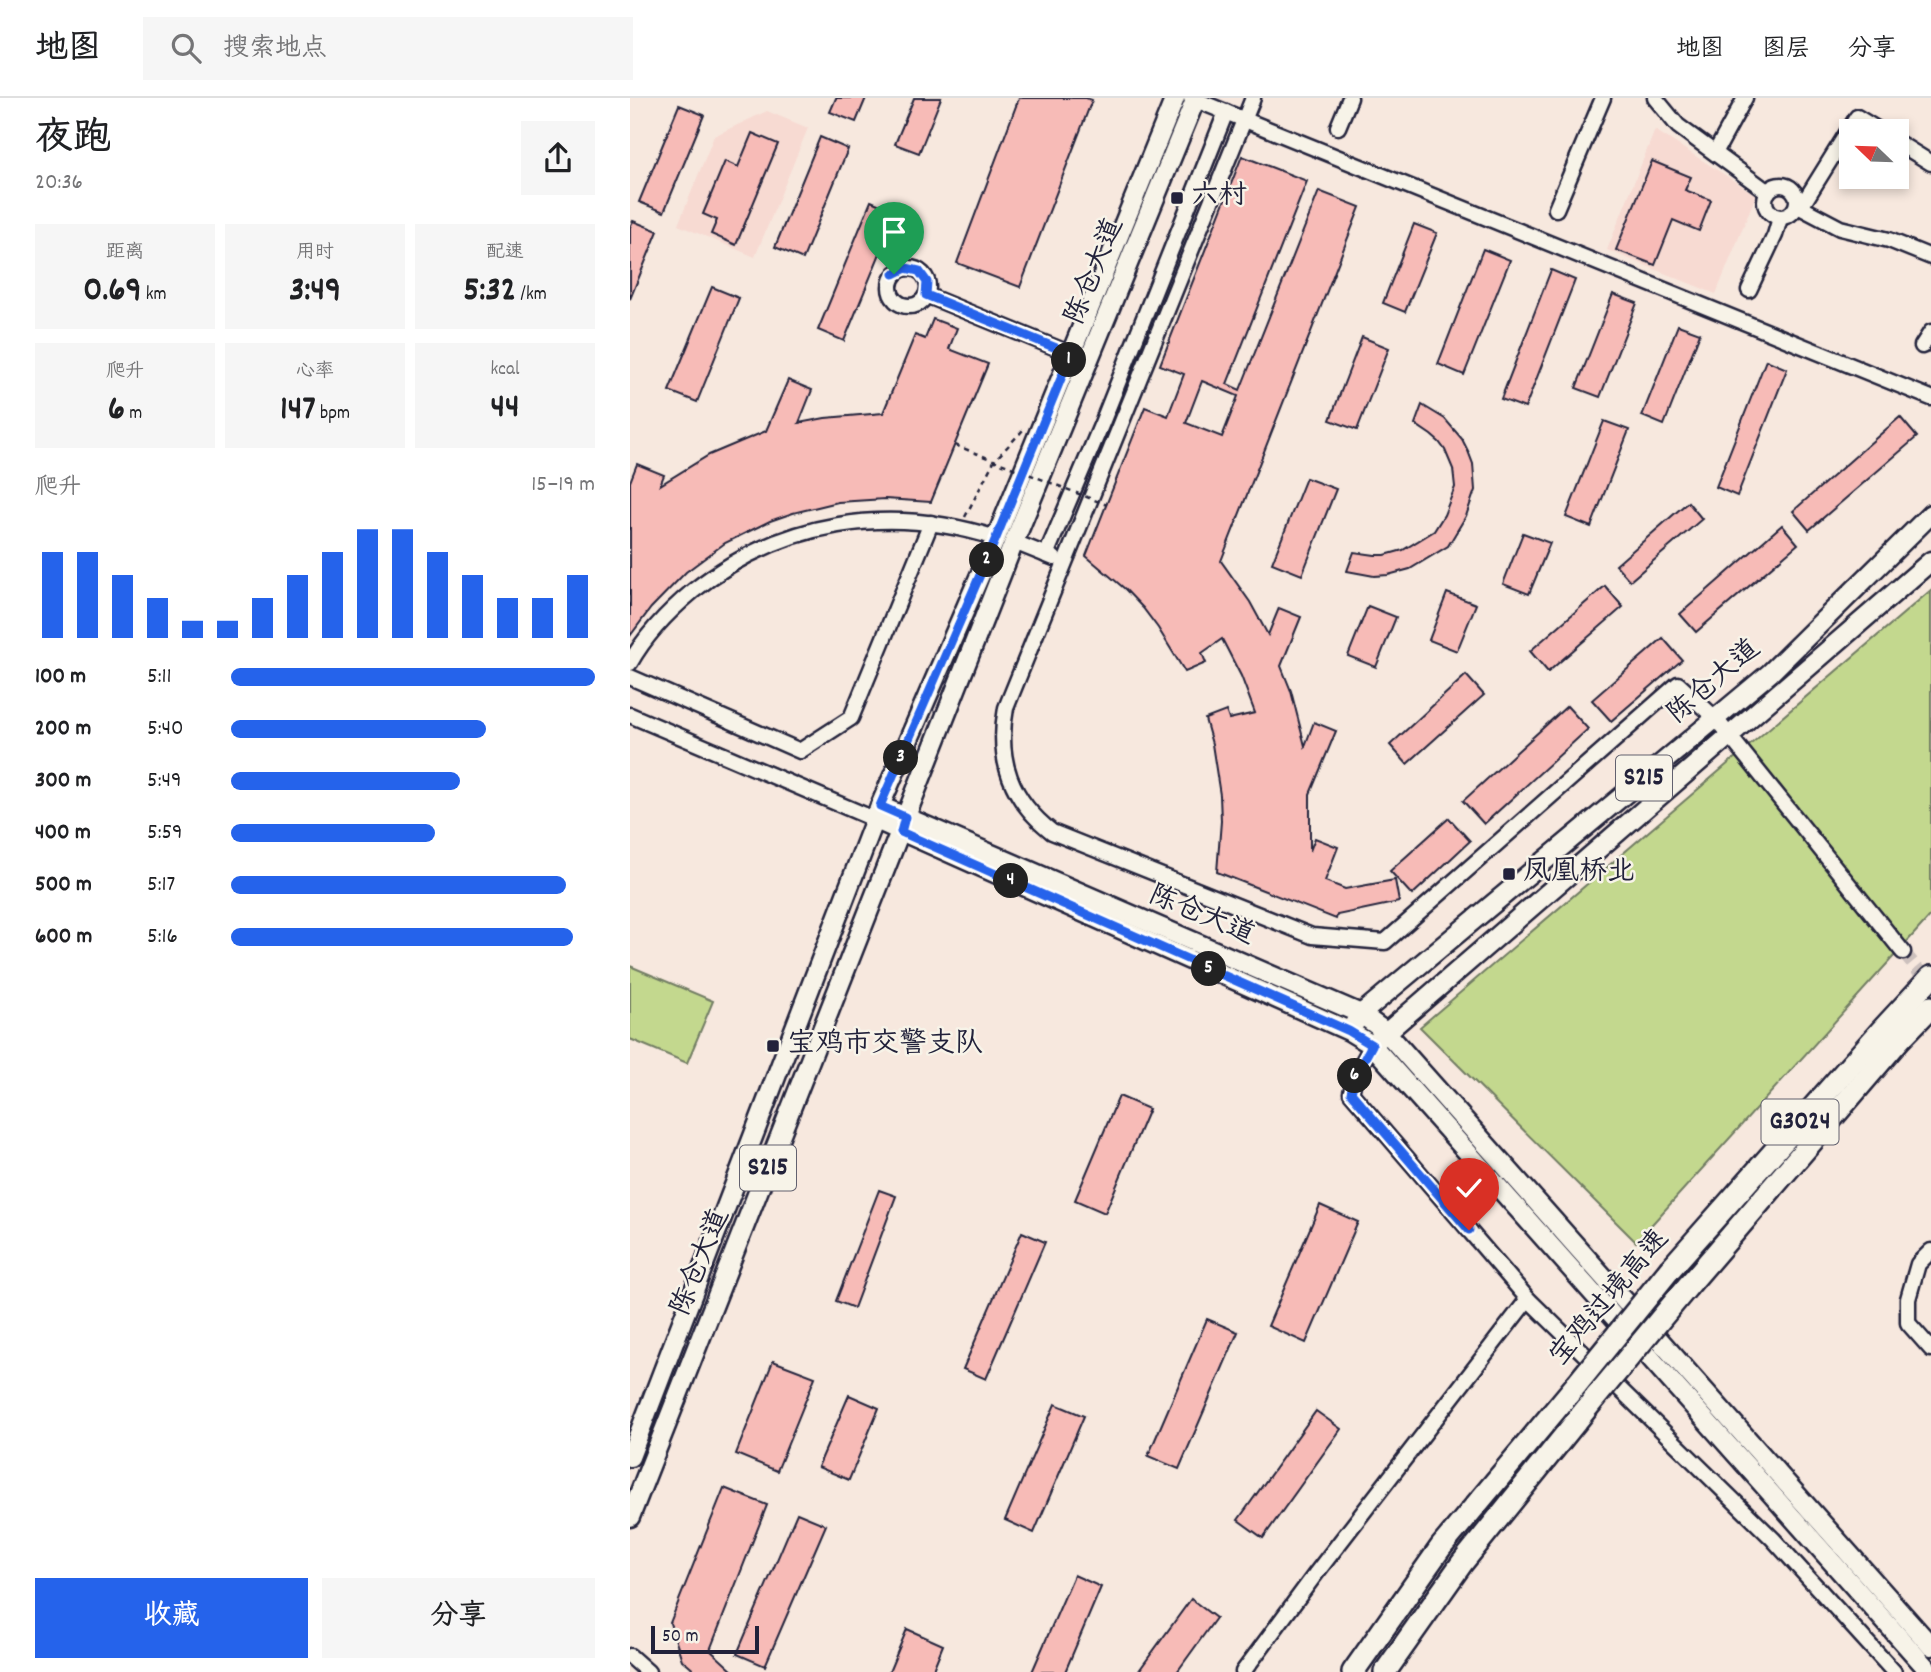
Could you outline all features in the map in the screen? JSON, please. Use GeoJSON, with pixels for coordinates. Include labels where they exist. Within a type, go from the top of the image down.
{"type":"FeatureCollection","features":[{"type":"Feature","properties":{"kind":"highway"},"geometry":{"type":"LineString","coordinates":[[1890,1036],[1931,967]]}},
{"type":"Feature","properties":{"kind":"highway","name":"宝鸡过境高速"},"geometry":{"type":"LineString","coordinates":[[1385,1672],[1462,1563],[1890,1036],[1931,977]]}},
{"type":"Feature","properties":{"kind":"highway","name":"宝鸡过境高速"},"geometry":{"type":"LineString","coordinates":[[1353,1672],[1441,1547],[1671,1268],[1890,1036],[1931,1007]]}},
{"type":"Feature","properties":{"kind":"highway"},"geometry":{"type":"LineString","coordinates":[[1890,1036],[1931,1018]]}},
{"type":"Feature","properties":{"kind":"main road","name":"陈仓大道"},"geometry":{"type":"LineString","coordinates":[[630,1457],[877,813],[996,538],[1175,98]]}},
{"type":"Feature","properties":{"kind":"main road","name":"陈仓大道"},"geometry":{"type":"LineString","coordinates":[[630,1517],[1014,542],[1194,99]]}},
{"type":"Feature","properties":{"kind":"main road","name":"陈仓大道"},"geometry":{"type":"LineString","coordinates":[[1349,1031],[1362,1014],[1770,673],[1931,514]]}},
{"type":"Feature","properties":{"kind":"main road"},"geometry":{"type":"LineString","coordinates":[[1372,1045],[1931,561]]}},
{"type":"Feature","properties":{"kind":"main road","name":"陈仓大道"},"geometry":{"type":"LineString","coordinates":[[877,813],[1349,1031],[1372,1045],[1930,1672]]}},
{"type":"Feature","properties":{"kind":"main road","name":"陈仓大道"},"geometry":{"type":"LineString","coordinates":[[903,825],[1362,1014]]}},
{"type":"Feature","properties":{"kind":"main road"},"geometry":{"type":"LineString","coordinates":[[1362,1014],[1387,1033],[1931,1646]]}},
{"type":"Feature","properties":{"kind":"street"},"geometry":{"type":"LineString","coordinates":[[1253,98],[1011,694],[1003,724],[1003,755],[1020,799],[1040,822],[1052,831],[1312,936],[1385,942],[1678,684],[1716,719],[1903,952]]}},
{"type":"Feature","properties":{"kind":"street"},"geometry":{"type":"LineString","coordinates":[[1338,127],[1350,98]]}},
{"type":"Feature","properties":{"kind":"street"},"geometry":{"type":"LineString","coordinates":[[1556,209],[1603,98]]}},
{"type":"Feature","properties":{"kind":"street"},"geometry":{"type":"LineString","coordinates":[[1715,153],[1745,98]]}},
{"type":"Feature","properties":{"kind":"street"},"geometry":{"type":"LineString","coordinates":[[1194,99],[1931,398]]}},
{"type":"Feature","properties":{"kind":"street"},"geometry":{"type":"LineString","coordinates":[[1662,101],[1678,126],[1768,192]]}},
{"type":"Feature","properties":{"kind":"street"},"geometry":{"type":"LineString","coordinates":[[1046,555],[1226,112]]}},
{"type":"Feature","properties":{"kind":"street"},"geometry":{"type":"LineString","coordinates":[[1839,145],[1799,206],[1791,215],[1780,218],[1770,213],[1765,203],[1768,192],[1777,185],[1788,186],[1796,194],[1799,206],[1840,228],[1889,240],[1931,257]]}},
{"type":"Feature","properties":{"kind":"street"},"geometry":{"type":"LineString","coordinates":[[1909,149],[1931,163]]}},
{"type":"Feature","properties":{"kind":"street"},"geometry":{"type":"LineString","coordinates":[[1749,290],[1775,235],[1780,218]]}},
{"type":"Feature","properties":{"kind":"street"},"geometry":{"type":"LineString","coordinates":[[926,295],[1071,354]]}},
{"type":"Feature","properties":{"kind":"street"},"geometry":{"type":"LineString","coordinates":[[1922,346],[1931,331]]}},
{"type":"Feature","properties":{"kind":"street"},"geometry":{"type":"LineString","coordinates":[[630,663],[649,637],[685,598],[727,567],[750,554],[799,534],[835,525],[873,520],[931,523],[996,538]]}},
{"type":"Feature","properties":{"kind":"street"},"geometry":{"type":"LineString","coordinates":[[630,677],[800,751],[851,718],[931,523]]}},
{"type":"Feature","properties":{"kind":"street"},"geometry":{"type":"LineString","coordinates":[[1014,542],[1065,562]]}},
{"type":"Feature","properties":{"kind":"street"},"geometry":{"type":"LineString","coordinates":[[630,715],[877,813]]}},
{"type":"Feature","properties":{"kind":"street"},"geometry":{"type":"LineString","coordinates":[[1372,1045],[1355,1076],[1351,1093],[1528,1299],[1773,1539],[1894,1672]]}},
{"type":"Feature","properties":{"kind":"street"},"geometry":{"type":"LineString","coordinates":[[1931,1251],[1918,1265],[1908,1300],[1908,1322],[1931,1349]]}},
{"type":"Feature","properties":{"kind":"street"},"geometry":{"type":"LineString","coordinates":[[1242,1672],[1528,1299]]}},
{"type":"Feature","properties":{"kind":"street"},"geometry":{"type":"LineString","coordinates":[[630,1656],[648,1672]]}},
{"type":"Feature","properties":{"kind":"path"},"geometry":{"type":"LineString","coordinates":[[960,528],[994,461],[1028,424]]}},
{"type":"Feature","properties":{"kind":"path"},"geometry":{"type":"LineString","coordinates":[[954,445],[1107,505]]}},
{"type":"Feature","properties":{"kind":"shaded area"},"geometry":{"type":"Polygon","coordinates":[[[767,111],[808,128],[755,257],[678,225],[714,136],[767,111]]]}},
{"type":"Feature","properties":{"kind":"shaded area"},"geometry":{"type":"Polygon","coordinates":[[[1655,130],[1756,195],[1716,294],[1607,250],[1655,130]]]}},
{"type":"Feature","properties":{"kind":"green space"},"geometry":{"type":"Polygon","coordinates":[[[1931,590],[1931,915],[1636,1242],[1420,1027],[1931,590]]]}},
{"type":"Feature","properties":{"kind":"green space"},"geometry":{"type":"Polygon","coordinates":[[[630,966],[713,1001],[687,1063],[630,1039],[630,966]]]}},
{"type":"Feature","properties":{"kind":"building"},"geometry":{"type":"Polygon","coordinates":[[[836,98],[866,98],[856,122],[830,112],[836,98]]]}},
{"type":"Feature","properties":{"kind":"building"},"geometry":{"type":"Polygon","coordinates":[[[914,98],[941,98],[919,153],[895,144],[914,98]]]}},
{"type":"Feature","properties":{"kind":"building"},"geometry":{"type":"Polygon","coordinates":[[[1019,98],[1092,100],[1020,287],[957,263],[1019,98]]]}},
{"type":"Feature","properties":{"kind":"building"},"geometry":{"type":"Polygon","coordinates":[[[679,105],[704,115],[664,212],[639,202],[679,105]]]}},
{"type":"Feature","properties":{"kind":"building"},"geometry":{"type":"Polygon","coordinates":[[[752,133],[778,144],[736,245],[711,234],[717,220],[703,214],[725,161],[738,167],[752,133]]]}},
{"type":"Feature","properties":{"kind":"building"},"geometry":{"type":"Polygon","coordinates":[[[820,137],[848,149],[803,259],[775,247],[820,137]]]}},
{"type":"Feature","properties":{"kind":"building"},"geometry":{"type":"Polygon","coordinates":[[[1242,156],[1307,181],[1227,384],[1240,390],[1319,191],[1360,207],[1221,561],[1250,602],[1268,635],[1279,608],[1301,617],[1281,666],[1291,691],[1305,746],[1314,722],[1336,731],[1310,794],[1310,851],[1315,838],[1338,847],[1325,881],[1345,889],[1395,880],[1399,902],[1337,915],[1336,919],[1217,872],[1220,795],[1205,719],[1226,711],[1229,719],[1255,713],[1241,676],[1222,639],[1202,653],[1206,663],[1185,672],[1143,608],[1086,556],[1145,407],[1168,416],[1184,374],[1160,365],[1242,156]],[[1202,381],[1186,423],[1222,437],[1238,396],[1202,381]]]}},
{"type":"Feature","properties":{"kind":"building"},"geometry":{"type":"Polygon","coordinates":[[[1652,161],[1691,177],[1685,190],[1711,200],[1699,231],[1673,220],[1655,265],[1616,250],[1652,161]]]}},
{"type":"Feature","properties":{"kind":"building"},"geometry":{"type":"Polygon","coordinates":[[[871,201],[897,212],[844,341],[818,330],[871,201]]]}},
{"type":"Feature","properties":{"kind":"building"},"geometry":{"type":"Polygon","coordinates":[[[633,221],[658,231],[630,299],[630,227],[633,221]]]}},
{"type":"Feature","properties":{"kind":"building"},"geometry":{"type":"Polygon","coordinates":[[[1414,224],[1437,233],[1405,312],[1383,303],[1414,224]]]}},
{"type":"Feature","properties":{"kind":"building"},"geometry":{"type":"Polygon","coordinates":[[[1483,249],[1510,260],[1464,375],[1438,364],[1483,249]]]}},
{"type":"Feature","properties":{"kind":"building"},"geometry":{"type":"Polygon","coordinates":[[[1551,270],[1575,280],[1525,408],[1501,399],[1551,270]]]}},
{"type":"Feature","properties":{"kind":"building"},"geometry":{"type":"Polygon","coordinates":[[[712,287],[739,298],[697,402],[669,391],[712,287]]]}},
{"type":"Feature","properties":{"kind":"building"},"geometry":{"type":"Polygon","coordinates":[[[1613,294],[1637,303],[1600,397],[1576,388],[1613,294]]]}},
{"type":"Feature","properties":{"kind":"building"},"geometry":{"type":"Polygon","coordinates":[[[933,319],[957,328],[949,349],[988,364],[931,502],[885,499],[838,502],[770,521],[725,543],[686,572],[651,608],[630,636],[630,482],[637,464],[664,475],[660,485],[709,455],[766,431],[788,380],[812,390],[799,423],[883,413],[915,335],[925,339],[933,319]]]}},
{"type":"Feature","properties":{"kind":"building"},"geometry":{"type":"Polygon","coordinates":[[[1678,325],[1700,333],[1664,425],[1642,416],[1678,325]]]}},
{"type":"Feature","properties":{"kind":"building"},"geometry":{"type":"Polygon","coordinates":[[[1362,337],[1389,348],[1357,430],[1330,420],[1362,337]]]}},
{"type":"Feature","properties":{"kind":"building"},"geometry":{"type":"Polygon","coordinates":[[[1766,360],[1787,369],[1737,496],[1716,487],[1766,360]]]}},
{"type":"Feature","properties":{"kind":"building"},"geometry":{"type":"Polygon","coordinates":[[[1422,405],[1445,419],[1462,439],[1468,451],[1473,464],[1475,490],[1466,516],[1448,546],[1410,569],[1374,576],[1347,571],[1354,552],[1385,555],[1403,550],[1434,531],[1444,515],[1455,487],[1453,469],[1439,442],[1415,424],[1422,405]]]}},
{"type":"Feature","properties":{"kind":"building"},"geometry":{"type":"Polygon","coordinates":[[[1900,417],[1917,437],[1809,530],[1793,511],[1900,417]]]}},
{"type":"Feature","properties":{"kind":"building"},"geometry":{"type":"Polygon","coordinates":[[[1604,421],[1629,430],[1591,527],[1566,517],[1604,421]]]}},
{"type":"Feature","properties":{"kind":"building"},"geometry":{"type":"Polygon","coordinates":[[[1306,478],[1336,489],[1302,575],[1272,563],[1306,478]]]}},
{"type":"Feature","properties":{"kind":"building"},"geometry":{"type":"Polygon","coordinates":[[[1688,502],[1702,519],[1630,581],[1616,565],[1688,502]]]}},
{"type":"Feature","properties":{"kind":"building"},"geometry":{"type":"Polygon","coordinates":[[[1782,525],[1798,544],[1696,632],[1680,614],[1782,525]]]}},
{"type":"Feature","properties":{"kind":"building"},"geometry":{"type":"Polygon","coordinates":[[[1523,533],[1550,543],[1529,594],[1503,584],[1523,533]]]}},
{"type":"Feature","properties":{"kind":"building"},"geometry":{"type":"Polygon","coordinates":[[[1605,586],[1623,607],[1548,672],[1530,651],[1605,586]]]}},
{"type":"Feature","properties":{"kind":"building"},"geometry":{"type":"Polygon","coordinates":[[[1447,593],[1476,604],[1457,651],[1429,640],[1447,593]]]}},
{"type":"Feature","properties":{"kind":"building"},"geometry":{"type":"Polygon","coordinates":[[[1368,606],[1396,617],[1376,667],[1348,656],[1368,606]]]}},
{"type":"Feature","properties":{"kind":"building"},"geometry":{"type":"Polygon","coordinates":[[[1663,638],[1682,660],[1611,721],[1592,700],[1663,638]]]}},
{"type":"Feature","properties":{"kind":"building"},"geometry":{"type":"Polygon","coordinates":[[[1466,675],[1484,695],[1407,764],[1390,745],[1466,675]]]}},
{"type":"Feature","properties":{"kind":"building"},"geometry":{"type":"Polygon","coordinates":[[[1567,706],[1588,729],[1484,824],[1463,801],[1567,706]]]}},
{"type":"Feature","properties":{"kind":"building"},"geometry":{"type":"Polygon","coordinates":[[[1449,818],[1470,841],[1412,895],[1390,871],[1449,818]]]}},
{"type":"Feature","properties":{"kind":"building"},"geometry":{"type":"Polygon","coordinates":[[[1119,1096],[1149,1109],[1105,1213],[1075,1200],[1119,1096]]]}},
{"type":"Feature","properties":{"kind":"building"},"geometry":{"type":"Polygon","coordinates":[[[879,1190],[896,1196],[854,1308],[836,1301],[879,1190]]]}},
{"type":"Feature","properties":{"kind":"building"},"geometry":{"type":"Polygon","coordinates":[[[1320,1205],[1358,1222],[1306,1343],[1268,1326],[1320,1205]]]}},
{"type":"Feature","properties":{"kind":"building"},"geometry":{"type":"Polygon","coordinates":[[[1022,1232],[1045,1242],[986,1379],[963,1369],[1022,1232]]]}},
{"type":"Feature","properties":{"kind":"building"},"geometry":{"type":"Polygon","coordinates":[[[1207,1319],[1238,1332],[1179,1469],[1148,1456],[1207,1319]]]}},
{"type":"Feature","properties":{"kind":"building"},"geometry":{"type":"Polygon","coordinates":[[[773,1361],[815,1377],[777,1471],[736,1454],[773,1361]]]}},
{"type":"Feature","properties":{"kind":"building"},"geometry":{"type":"Polygon","coordinates":[[[849,1395],[879,1408],[849,1480],[818,1467],[849,1395]]]}},
{"type":"Feature","properties":{"kind":"building"},"geometry":{"type":"Polygon","coordinates":[[[1055,1404],[1084,1416],[1034,1533],[1005,1520],[1055,1404]]]}},
{"type":"Feature","properties":{"kind":"building"},"geometry":{"type":"Polygon","coordinates":[[[1316,1411],[1341,1429],[1263,1538],[1238,1520],[1316,1411]]]}},
{"type":"Feature","properties":{"kind":"building"},"geometry":{"type":"Polygon","coordinates":[[[724,1488],[767,1505],[710,1650],[734,1672],[696,1672],[682,1660],[670,1623],[724,1488]]]}},
{"type":"Feature","properties":{"kind":"building"},"geometry":{"type":"Polygon","coordinates":[[[797,1513],[826,1525],[765,1666],[737,1654],[797,1513]]]}},
{"type":"Feature","properties":{"kind":"building"},"geometry":{"type":"Polygon","coordinates":[[[1074,1575],[1101,1587],[1065,1672],[1032,1672],[1074,1575]]]}},
{"type":"Feature","properties":{"kind":"building"},"geometry":{"type":"Polygon","coordinates":[[[1191,1599],[1216,1618],[1177,1672],[1138,1672],[1191,1599]]]}},
{"type":"Feature","properties":{"kind":"building"},"geometry":{"type":"Polygon","coordinates":[[[907,1629],[943,1645],[932,1672],[889,1672],[907,1629]]]}},
{"type":"Feature","properties":{"kind":"tunnel"},"geometry":{"type":"LineString","coordinates":[[1903,952],[1931,986]]}},
{"type":"Feature","properties":{"kind":"place","name":"六村"},"geometry":{"type":"Point","coordinates":[1177,198]}},
{"type":"Feature","properties":{"kind":"place","name":"凤凰桥北"},"geometry":{"type":"Point","coordinates":[1509,874]}},
{"type":"Feature","properties":{"kind":"place","name":"宝鸡市交警支队"},"geometry":{"type":"Point","coordinates":[773,1046]}},
{"type":"Feature","properties":{"kind":"route"},"geometry":{"type":"LineString","coordinates":[[894,274],[906,268],[919,271],[927,282],[926,295],[1071,354],[996,538],[880,806],[905,817],[901,832],[1349,1031],[1372,1045],[1355,1076],[1351,1093],[1469,1230]]}}]}
